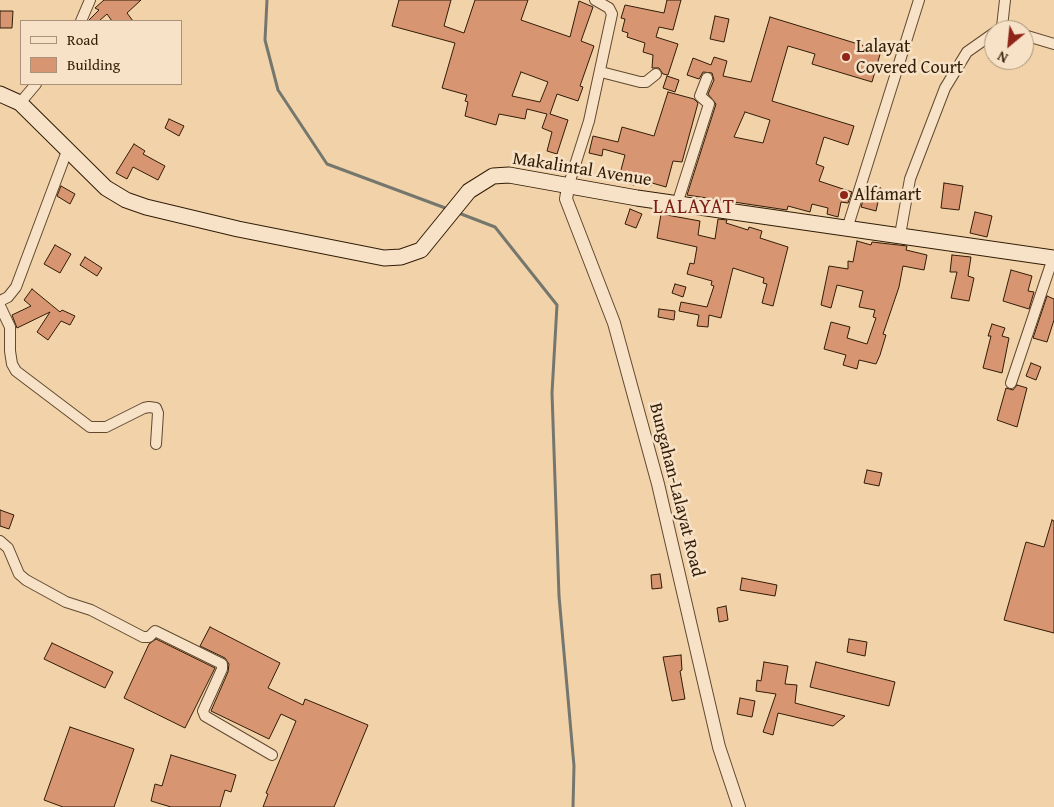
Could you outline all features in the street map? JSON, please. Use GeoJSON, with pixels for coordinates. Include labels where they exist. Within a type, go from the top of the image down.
{"type":"FeatureCollection","features":[{"type":"Feature","properties":{"kind":"main road","name":"Makalintal Avenue"},"geometry":{"type":"LineString","coordinates":[[0,94],[20,103],[66,151],[106,188],[126,200],[146,207],[238,229],[384,258],[401,257],[420,250],[469,191],[493,176],[509,175],[568,187],[676,204],[1054,258]]}},
{"type":"Feature","properties":{"kind":"street"},"geometry":{"type":"LineString","coordinates":[[81,20],[90,0]]}},
{"type":"Feature","properties":{"kind":"street"},"geometry":{"type":"LineString","coordinates":[[568,187],[601,72],[612,14],[609,8],[595,0]]}},
{"type":"Feature","properties":{"kind":"street"},"geometry":{"type":"LineString","coordinates":[[846,229],[918,0]]}},
{"type":"Feature","properties":{"kind":"street"},"geometry":{"type":"LineString","coordinates":[[1002,20],[1005,0]]}},
{"type":"Feature","properties":{"kind":"street"},"geometry":{"type":"LineString","coordinates":[[1034,38],[1054,44]]}},
{"type":"Feature","properties":{"kind":"street"},"geometry":{"type":"LineString","coordinates":[[900,235],[910,179],[945,88],[967,52],[984,41]]}},
{"type":"Feature","properties":{"kind":"street"},"geometry":{"type":"LineString","coordinates":[[601,72],[640,82],[646,82],[656,74]]}},
{"type":"Feature","properties":{"kind":"street"},"geometry":{"type":"LineString","coordinates":[[676,204],[708,104],[700,96],[707,78]]}},
{"type":"Feature","properties":{"kind":"street"},"geometry":{"type":"LineString","coordinates":[[20,103],[35,85]]}},
{"type":"Feature","properties":{"kind":"street"},"geometry":{"type":"LineString","coordinates":[[0,301],[8,297],[16,288],[66,151]]}},
{"type":"Feature","properties":{"kind":"street","name":"Bungahan-Lalayat Road"},"geometry":{"type":"LineString","coordinates":[[568,187],[566,199],[617,333],[658,484],[719,747],[739,807]]}},
{"type":"Feature","properties":{"kind":"street"},"geometry":{"type":"LineString","coordinates":[[1011,382],[1054,258]]}},
{"type":"Feature","properties":{"kind":"street"},"geometry":{"type":"LineString","coordinates":[[0,306],[10,327],[11,357],[16,371],[90,427],[106,427],[149,406],[156,408],[158,414],[156,444]]}},
{"type":"Feature","properties":{"kind":"street"},"geometry":{"type":"LineString","coordinates":[[0,541],[4,543],[19,574],[26,580],[66,602],[91,610],[143,637],[149,637],[155,631],[222,664],[222,669],[203,711],[205,716],[272,755]]}},
{"type":"Feature","properties":{"kind":"building"},"geometry":{"type":"Polygon","coordinates":[[[104,0],[141,0],[127,13],[132,20],[111,20],[107,14],[100,20],[89,20],[99,10],[95,8],[104,0]]]}},
{"type":"Feature","properties":{"kind":"building"},"geometry":{"type":"Polygon","coordinates":[[[399,0],[451,0],[444,26],[464,33],[475,0],[528,0],[521,20],[570,37],[579,1],[593,7],[581,41],[594,46],[580,86],[583,87],[578,101],[557,94],[550,114],[568,120],[557,154],[547,151],[552,132],[542,128],[547,114],[527,109],[525,119],[499,114],[496,125],[465,116],[468,102],[465,101],[467,95],[442,88],[455,43],[392,26],[399,0]],[[521,72],[512,96],[540,102],[548,82],[521,72]]]}},
{"type":"Feature","properties":{"kind":"building"},"geometry":{"type":"Polygon","coordinates":[[[667,0],[681,0],[673,30],[659,27],[656,37],[678,44],[668,75],[663,74],[659,68],[652,68],[653,55],[643,52],[645,43],[627,37],[628,33],[622,31],[625,19],[621,18],[625,5],[664,13],[667,0]]]}},
{"type":"Feature","properties":{"kind":"building"},"geometry":{"type":"Polygon","coordinates":[[[0,11],[13,11],[12,28],[0,28],[0,11]]]}},
{"type":"Feature","properties":{"kind":"building"},"geometry":{"type":"Polygon","coordinates":[[[715,16],[729,19],[724,42],[710,39],[715,16]]]}},
{"type":"Feature","properties":{"kind":"building"},"geometry":{"type":"Polygon","coordinates":[[[770,17],[881,51],[872,82],[812,64],[815,54],[788,46],[772,101],[854,126],[848,145],[824,137],[816,164],[824,167],[819,181],[852,192],[848,203],[841,202],[838,217],[827,214],[828,208],[812,204],[810,212],[788,206],[787,210],[687,195],[716,104],[708,94],[714,80],[712,73],[703,72],[699,79],[687,75],[693,58],[711,65],[714,57],[727,61],[723,76],[751,82],[770,17]],[[745,112],[734,137],[763,143],[770,120],[745,112]]]}},
{"type":"Feature","properties":{"kind":"building"},"geometry":{"type":"Polygon","coordinates":[[[667,76],[679,80],[675,92],[663,88],[667,76]]]}},
{"type":"Feature","properties":{"kind":"building"},"geometry":{"type":"Polygon","coordinates":[[[668,92],[694,99],[698,103],[682,162],[673,161],[666,187],[652,183],[651,186],[635,182],[634,185],[618,181],[625,155],[603,149],[602,156],[589,153],[593,136],[618,142],[622,127],[654,136],[668,92]]]}},
{"type":"Feature","properties":{"kind":"building"},"geometry":{"type":"Polygon","coordinates":[[[169,119],[184,126],[179,136],[165,128],[169,119]]]}},
{"type":"Feature","properties":{"kind":"building"},"geometry":{"type":"Polygon","coordinates":[[[134,144],[145,151],[143,154],[165,166],[158,180],[133,167],[127,179],[116,173],[134,144]]]}},
{"type":"Feature","properties":{"kind":"building"},"geometry":{"type":"Polygon","coordinates":[[[944,183],[963,186],[959,210],[941,208],[944,183]]]}},
{"type":"Feature","properties":{"kind":"building"},"geometry":{"type":"Polygon","coordinates":[[[868,185],[881,188],[876,211],[861,207],[868,185]]]}},
{"type":"Feature","properties":{"kind":"building"},"geometry":{"type":"Polygon","coordinates":[[[61,186],[75,194],[70,204],[57,196],[61,186]]]}},
{"type":"Feature","properties":{"kind":"building"},"geometry":{"type":"Polygon","coordinates":[[[630,209],[642,214],[636,228],[625,224],[630,209]]]}},
{"type":"Feature","properties":{"kind":"building"},"geometry":{"type":"Polygon","coordinates":[[[975,212],[992,216],[987,237],[970,233],[975,212]]]}},
{"type":"Feature","properties":{"kind":"building"},"geometry":{"type":"Polygon","coordinates":[[[661,214],[700,221],[698,235],[715,239],[718,219],[727,220],[726,223],[748,230],[749,227],[762,231],[760,238],[788,247],[773,306],[762,303],[767,284],[763,283],[764,278],[733,268],[721,318],[709,315],[708,327],[697,326],[699,315],[679,311],[681,302],[707,307],[714,286],[711,285],[712,281],[687,274],[690,263],[694,264],[697,247],[657,238],[661,214]]]}},
{"type":"Feature","properties":{"kind":"building"},"geometry":{"type":"Polygon","coordinates":[[[857,241],[871,245],[872,242],[907,246],[906,250],[927,255],[924,270],[903,266],[899,287],[883,334],[886,335],[876,364],[859,360],[857,369],[843,365],[846,355],[824,349],[831,322],[850,327],[847,338],[867,344],[876,318],[873,317],[875,310],[859,307],[863,291],[837,285],[831,308],[821,305],[829,266],[848,269],[848,261],[853,262],[857,241]]]}},
{"type":"Feature","properties":{"kind":"building"},"geometry":{"type":"Polygon","coordinates":[[[55,245],[71,254],[60,273],[44,264],[55,245]]]}},
{"type":"Feature","properties":{"kind":"building"},"geometry":{"type":"Polygon","coordinates":[[[952,255],[971,257],[968,276],[974,278],[969,301],[951,298],[957,272],[950,272],[952,255]]]}},
{"type":"Feature","properties":{"kind":"building"},"geometry":{"type":"Polygon","coordinates":[[[85,257],[102,268],[97,276],[80,265],[85,257]]]}},
{"type":"Feature","properties":{"kind":"building"},"geometry":{"type":"Polygon","coordinates":[[[1011,270],[1032,276],[1028,291],[1034,292],[1029,309],[1003,301],[1011,270]]]}},
{"type":"Feature","properties":{"kind":"building"},"geometry":{"type":"Polygon","coordinates":[[[675,284],[686,287],[683,297],[672,293],[675,284]]]}},
{"type":"Feature","properties":{"kind":"building"},"geometry":{"type":"Polygon","coordinates":[[[32,289],[60,312],[62,310],[75,316],[70,325],[61,321],[48,340],[37,332],[50,312],[17,328],[12,315],[31,306],[24,300],[32,289]]]}},
{"type":"Feature","properties":{"kind":"building"},"geometry":{"type":"Polygon","coordinates":[[[1047,296],[1054,299],[1054,320],[1047,342],[1033,338],[1047,296]]]}},
{"type":"Feature","properties":{"kind":"building"},"geometry":{"type":"Polygon","coordinates":[[[659,309],[675,311],[674,320],[658,317],[659,309]]]}},
{"type":"Feature","properties":{"kind":"building"},"geometry":{"type":"Polygon","coordinates":[[[992,324],[1005,328],[1002,336],[1009,338],[1002,373],[983,368],[991,336],[988,336],[992,324]]]}},
{"type":"Feature","properties":{"kind":"building"},"geometry":{"type":"Polygon","coordinates":[[[1031,363],[1041,367],[1036,380],[1026,376],[1031,363]]]}},
{"type":"Feature","properties":{"kind":"building"},"geometry":{"type":"Polygon","coordinates":[[[1017,385],[1027,388],[1017,427],[997,420],[1006,388],[1013,390],[1017,385]]]}},
{"type":"Feature","properties":{"kind":"building"},"geometry":{"type":"Polygon","coordinates":[[[867,470],[882,473],[879,486],[864,483],[867,470]]]}},
{"type":"Feature","properties":{"kind":"building"},"geometry":{"type":"Polygon","coordinates":[[[0,510],[14,515],[9,529],[0,526],[0,510]]]}},
{"type":"Feature","properties":{"kind":"building"},"geometry":{"type":"Polygon","coordinates":[[[1052,520],[1054,521],[1054,633],[1004,620],[1026,542],[1044,547],[1052,520]]]}},
{"type":"Feature","properties":{"kind":"building"},"geometry":{"type":"Polygon","coordinates":[[[660,574],[662,588],[652,589],[651,575],[660,574]]]}},
{"type":"Feature","properties":{"kind":"building"},"geometry":{"type":"Polygon","coordinates":[[[742,578],[777,585],[775,596],[740,590],[742,578]]]}},
{"type":"Feature","properties":{"kind":"building"},"geometry":{"type":"Polygon","coordinates":[[[726,606],[728,620],[719,622],[717,608],[726,606]]]}},
{"type":"Feature","properties":{"kind":"building"},"geometry":{"type":"Polygon","coordinates":[[[210,627],[280,663],[268,688],[303,705],[305,699],[368,725],[334,807],[263,807],[268,794],[266,793],[296,721],[281,714],[269,739],[211,711],[228,672],[229,664],[225,658],[200,646],[210,627]]]}},
{"type":"Feature","properties":{"kind":"building"},"geometry":{"type":"Polygon","coordinates":[[[156,639],[215,668],[185,728],[124,698],[149,644],[156,639]]]}},
{"type":"Feature","properties":{"kind":"building"},"geometry":{"type":"Polygon","coordinates":[[[849,639],[867,642],[865,656],[847,652],[849,639]]]}},
{"type":"Feature","properties":{"kind":"building"},"geometry":{"type":"Polygon","coordinates":[[[52,643],[113,672],[105,688],[44,659],[52,643]]]}},
{"type":"Feature","properties":{"kind":"building"},"geometry":{"type":"Polygon","coordinates":[[[681,655],[682,670],[680,671],[685,699],[672,701],[663,657],[681,655]]]}},
{"type":"Feature","properties":{"kind":"building"},"geometry":{"type":"Polygon","coordinates":[[[764,662],[788,666],[785,684],[797,685],[795,703],[845,716],[833,726],[778,713],[773,735],[763,732],[776,694],[756,691],[757,680],[761,681],[764,662]]]}},
{"type":"Feature","properties":{"kind":"building"},"geometry":{"type":"Polygon","coordinates":[[[816,662],[895,682],[889,706],[810,687],[816,662]]]}},
{"type":"Feature","properties":{"kind":"building"},"geometry":{"type":"Polygon","coordinates":[[[740,698],[755,701],[752,717],[737,714],[740,698]]]}},
{"type":"Feature","properties":{"kind":"building"},"geometry":{"type":"Polygon","coordinates":[[[70,727],[134,749],[114,807],[63,807],[44,800],[70,727]]]}},
{"type":"Feature","properties":{"kind":"building"},"geometry":{"type":"Polygon","coordinates":[[[171,755],[236,775],[231,792],[225,790],[220,807],[171,807],[151,801],[155,784],[162,786],[171,755]]]}},
{"type":"Feature","properties":{"kind":"waterway"},"geometry":{"type":"LineString","coordinates":[[267,0],[265,40],[278,90],[327,164],[448,209]]}},
{"type":"Feature","properties":{"kind":"waterway"},"geometry":{"type":"LineString","coordinates":[[456,212],[495,227],[557,305],[552,393],[559,596],[574,766],[573,807]]}},
{"type":"Feature","properties":{"kind":"place","name":"Lalayat Covered Court"},"geometry":{"type":"Point","coordinates":[846,57]}},
{"type":"Feature","properties":{"kind":"place","name":"Alfamart"},"geometry":{"type":"Point","coordinates":[844,195]}},
{"type":"Feature","properties":{"kind":"district","name":"LALAYAT"},"geometry":{"type":"Point","coordinates":[694,208]}}]}
